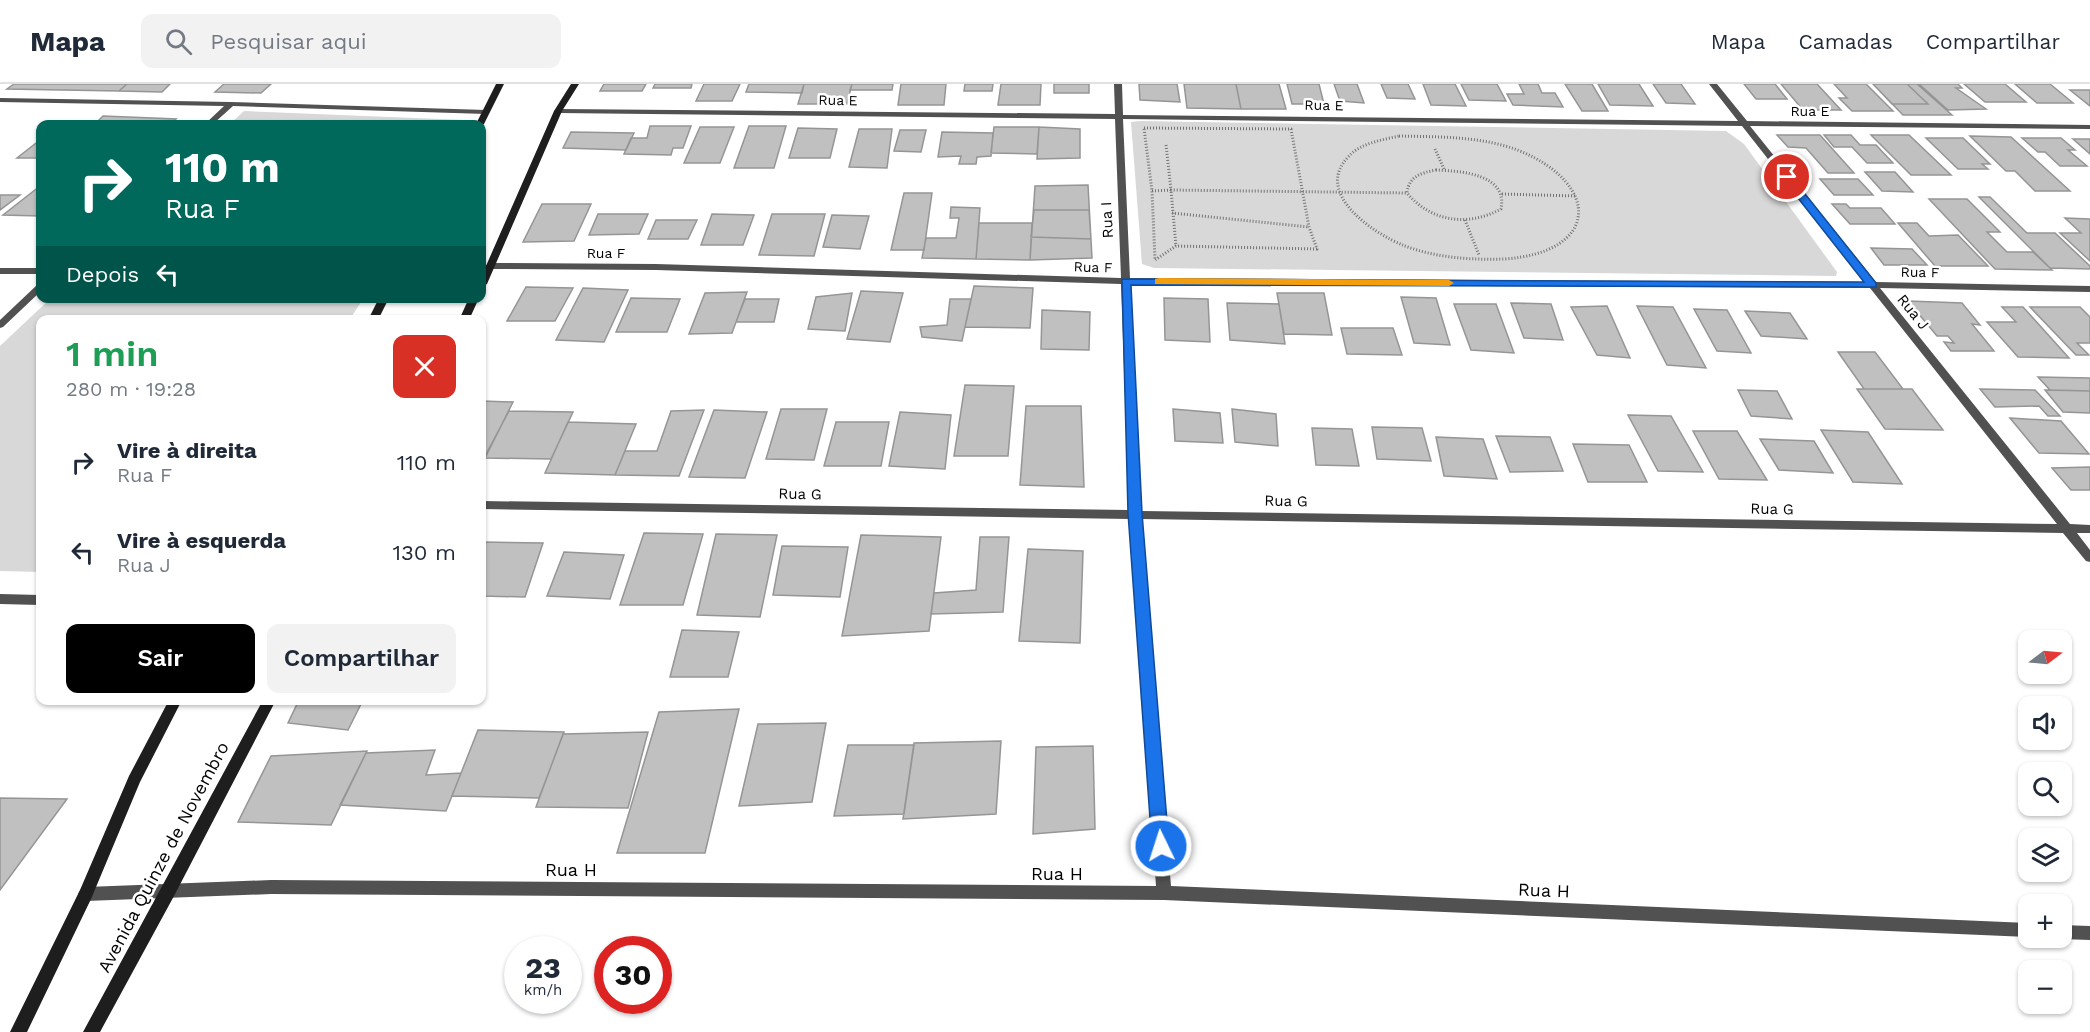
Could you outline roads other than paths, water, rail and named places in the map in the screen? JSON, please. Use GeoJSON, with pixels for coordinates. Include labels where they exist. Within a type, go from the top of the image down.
{"type":"FeatureCollection","features":[{"type":"Feature","properties":{"kind":"main road"},"geometry":{"type":"LineString","coordinates":[[482,120],[500,84]]}},
{"type":"Feature","properties":{"kind":"main road"},"geometry":{"type":"LineString","coordinates":[[486,275],[558,111],[575,84]]}},
{"type":"Feature","properties":{"kind":"main road"},"geometry":{"type":"LineString","coordinates":[[18,1032],[86,894],[135,780],[173,705]]}},
{"type":"Feature","properties":{"kind":"main road","name":"Avenida Quinze de Novembro"},"geometry":{"type":"LineString","coordinates":[[91,1032],[267,705]]}},
{"type":"Feature","properties":{"kind":"street","name":"Rua I"},"geometry":{"type":"LineString","coordinates":[[1118,84],[1135,513],[1164,893]]}},
{"type":"Feature","properties":{"kind":"street","name":"Rua J"},"geometry":{"type":"LineString","coordinates":[[1713,84],[2090,558]]}},
{"type":"Feature","properties":{"kind":"street"},"geometry":{"type":"LineString","coordinates":[[0,100],[486,112]]}},
{"type":"Feature","properties":{"kind":"street"},"geometry":{"type":"LineString","coordinates":[[213,120],[231,104]]}},
{"type":"Feature","properties":{"kind":"street","name":"Rua E"},"geometry":{"type":"LineString","coordinates":[[558,111],[2090,127]]}},
{"type":"Feature","properties":{"kind":"street","name":"Rua F"},"geometry":{"type":"LineString","coordinates":[[490,266],[656,267],[1126,281],[1872,285],[2090,289]]}},
{"type":"Feature","properties":{"kind":"street"},"geometry":{"type":"LineString","coordinates":[[0,271],[36,272]]}},
{"type":"Feature","properties":{"kind":"street"},"geometry":{"type":"LineString","coordinates":[[0,325],[36,291]]}},
{"type":"Feature","properties":{"kind":"street","name":"Rua G"},"geometry":{"type":"LineString","coordinates":[[486,505],[2090,529]]}},
{"type":"Feature","properties":{"kind":"street"},"geometry":{"type":"LineString","coordinates":[[0,599],[36,600]]}},
{"type":"Feature","properties":{"kind":"street","name":"Rua H"},"geometry":{"type":"LineString","coordinates":[[86,894],[283,887],[1164,893],[2018,930]]}},
{"type":"Feature","properties":{"kind":"street"},"geometry":{"type":"LineString","coordinates":[[2072,932],[2090,933]]}}]}
